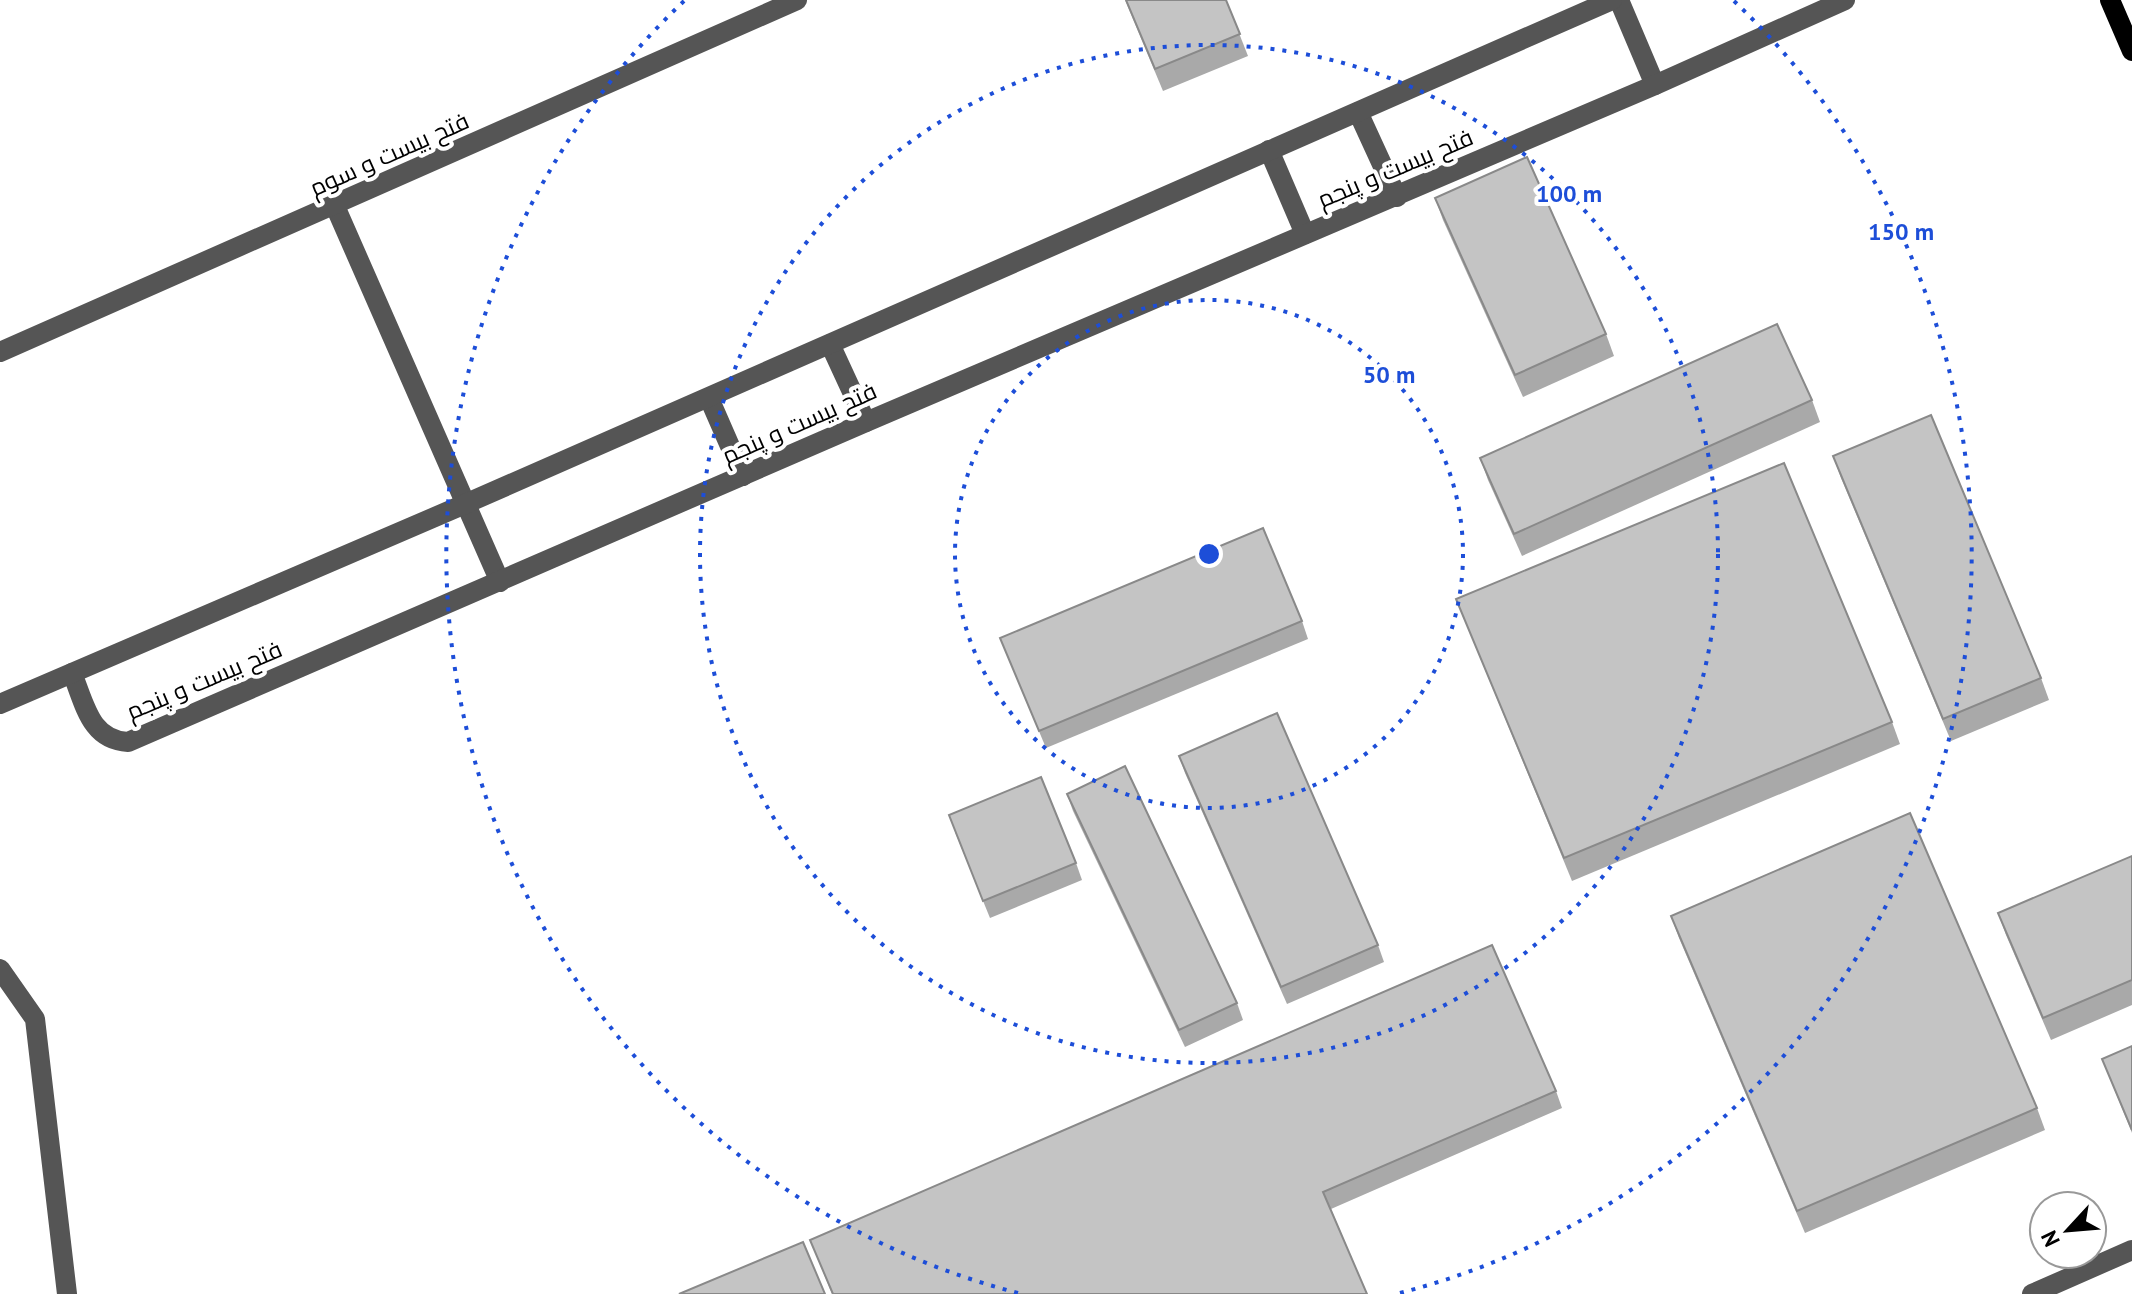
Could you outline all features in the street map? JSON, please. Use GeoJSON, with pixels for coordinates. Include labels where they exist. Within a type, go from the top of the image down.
{"type":"FeatureCollection","features":[{"type":"Feature","properties":{"kind":"main road"},"geometry":{"type":"LineString","coordinates":[[2110,0],[2132,51]]}},
{"type":"Feature","properties":{"kind":"lane","name":"فتح بیست و سوم"},"geometry":{"type":"LineString","coordinates":[[0,352],[797,0]]}},
{"type":"Feature","properties":{"kind":"lane"},"geometry":{"type":"LineString","coordinates":[[0,704],[709,398],[1612,0]]}},
{"type":"Feature","properties":{"kind":"lane"},"geometry":{"type":"LineString","coordinates":[[1619,0],[1655,85]]}},
{"type":"Feature","properties":{"kind":"lane","name":"فتح بیست و پنجم"},"geometry":{"type":"LineString","coordinates":[[72,673],[96,729],[112,741],[128,742],[866,422],[1397,197],[1845,0]]}},
{"type":"Feature","properties":{"kind":"lane"},"geometry":{"type":"LineString","coordinates":[[1358,112],[1397,197]]}},
{"type":"Feature","properties":{"kind":"lane"},"geometry":{"type":"LineString","coordinates":[[1269,150],[1305,234]]}},
{"type":"Feature","properties":{"kind":"lane"},"geometry":{"type":"LineString","coordinates":[[335,206],[500,582]]}},
{"type":"Feature","properties":{"kind":"lane"},"geometry":{"type":"LineString","coordinates":[[830,344],[866,422]]}},
{"type":"Feature","properties":{"kind":"lane"},"geometry":{"type":"LineString","coordinates":[[709,398],[743,476]]}},
{"type":"Feature","properties":{"kind":"lane"},"geometry":{"type":"LineString","coordinates":[[0,969],[35,1019],[67,1294]]}},
{"type":"Feature","properties":{"kind":"lane"},"geometry":{"type":"LineString","coordinates":[[2032,1294],[2132,1250]]}},
{"type":"Feature","properties":{"kind":"building"},"geometry":{"type":"Polygon","coordinates":[[[1126,0],[1226,0],[1240,34],[1155,69],[1126,0]]]}},
{"type":"Feature","properties":{"kind":"building"},"geometry":{"type":"Polygon","coordinates":[[[1527,157],[1606,334],[1515,375],[1435,198],[1527,157]]]}},
{"type":"Feature","properties":{"kind":"building"},"geometry":{"type":"Polygon","coordinates":[[[1777,324],[1812,400],[1514,534],[1480,458],[1777,324]]]}},
{"type":"Feature","properties":{"kind":"building"},"geometry":{"type":"Polygon","coordinates":[[[1931,415],[2041,678],[1943,719],[1833,456],[1931,415]]]}},
{"type":"Feature","properties":{"kind":"building"},"geometry":{"type":"Polygon","coordinates":[[[1784,463],[1892,722],[1564,858],[1456,599],[1784,463]]]}},
{"type":"Feature","properties":{"kind":"building"},"geometry":{"type":"Polygon","coordinates":[[[1263,528],[1302,621],[1039,731],[1000,638],[1263,528]]]}},
{"type":"Feature","properties":{"kind":"building"},"geometry":{"type":"Polygon","coordinates":[[[1277,713],[1378,945],[1281,987],[1179,756],[1277,713]]]}},
{"type":"Feature","properties":{"kind":"building"},"geometry":{"type":"Polygon","coordinates":[[[1125,766],[1237,1003],[1179,1030],[1067,794],[1125,766]]]}},
{"type":"Feature","properties":{"kind":"building"},"geometry":{"type":"Polygon","coordinates":[[[1041,777],[1076,863],[983,901],[949,815],[1041,777]]]}},
{"type":"Feature","properties":{"kind":"building"},"geometry":{"type":"Polygon","coordinates":[[[1910,813],[2037,1108],[1797,1211],[1671,916],[1910,813]]]}},
{"type":"Feature","properties":{"kind":"building"},"geometry":{"type":"Polygon","coordinates":[[[2132,856],[2132,980],[2043,1018],[1998,913],[2132,856]]]}},
{"type":"Feature","properties":{"kind":"building"},"geometry":{"type":"Polygon","coordinates":[[[1492,945],[1556,1091],[1323,1192],[1367,1294],[833,1294],[810,1240],[1492,945]]]}},
{"type":"Feature","properties":{"kind":"building"},"geometry":{"type":"Polygon","coordinates":[[[2132,1046],[2132,1130],[2102,1059],[2132,1046]]]}},
{"type":"Feature","properties":{"kind":"building"},"geometry":{"type":"Polygon","coordinates":[[[803,1242],[825,1294],[679,1294],[803,1242]]]}}]}
